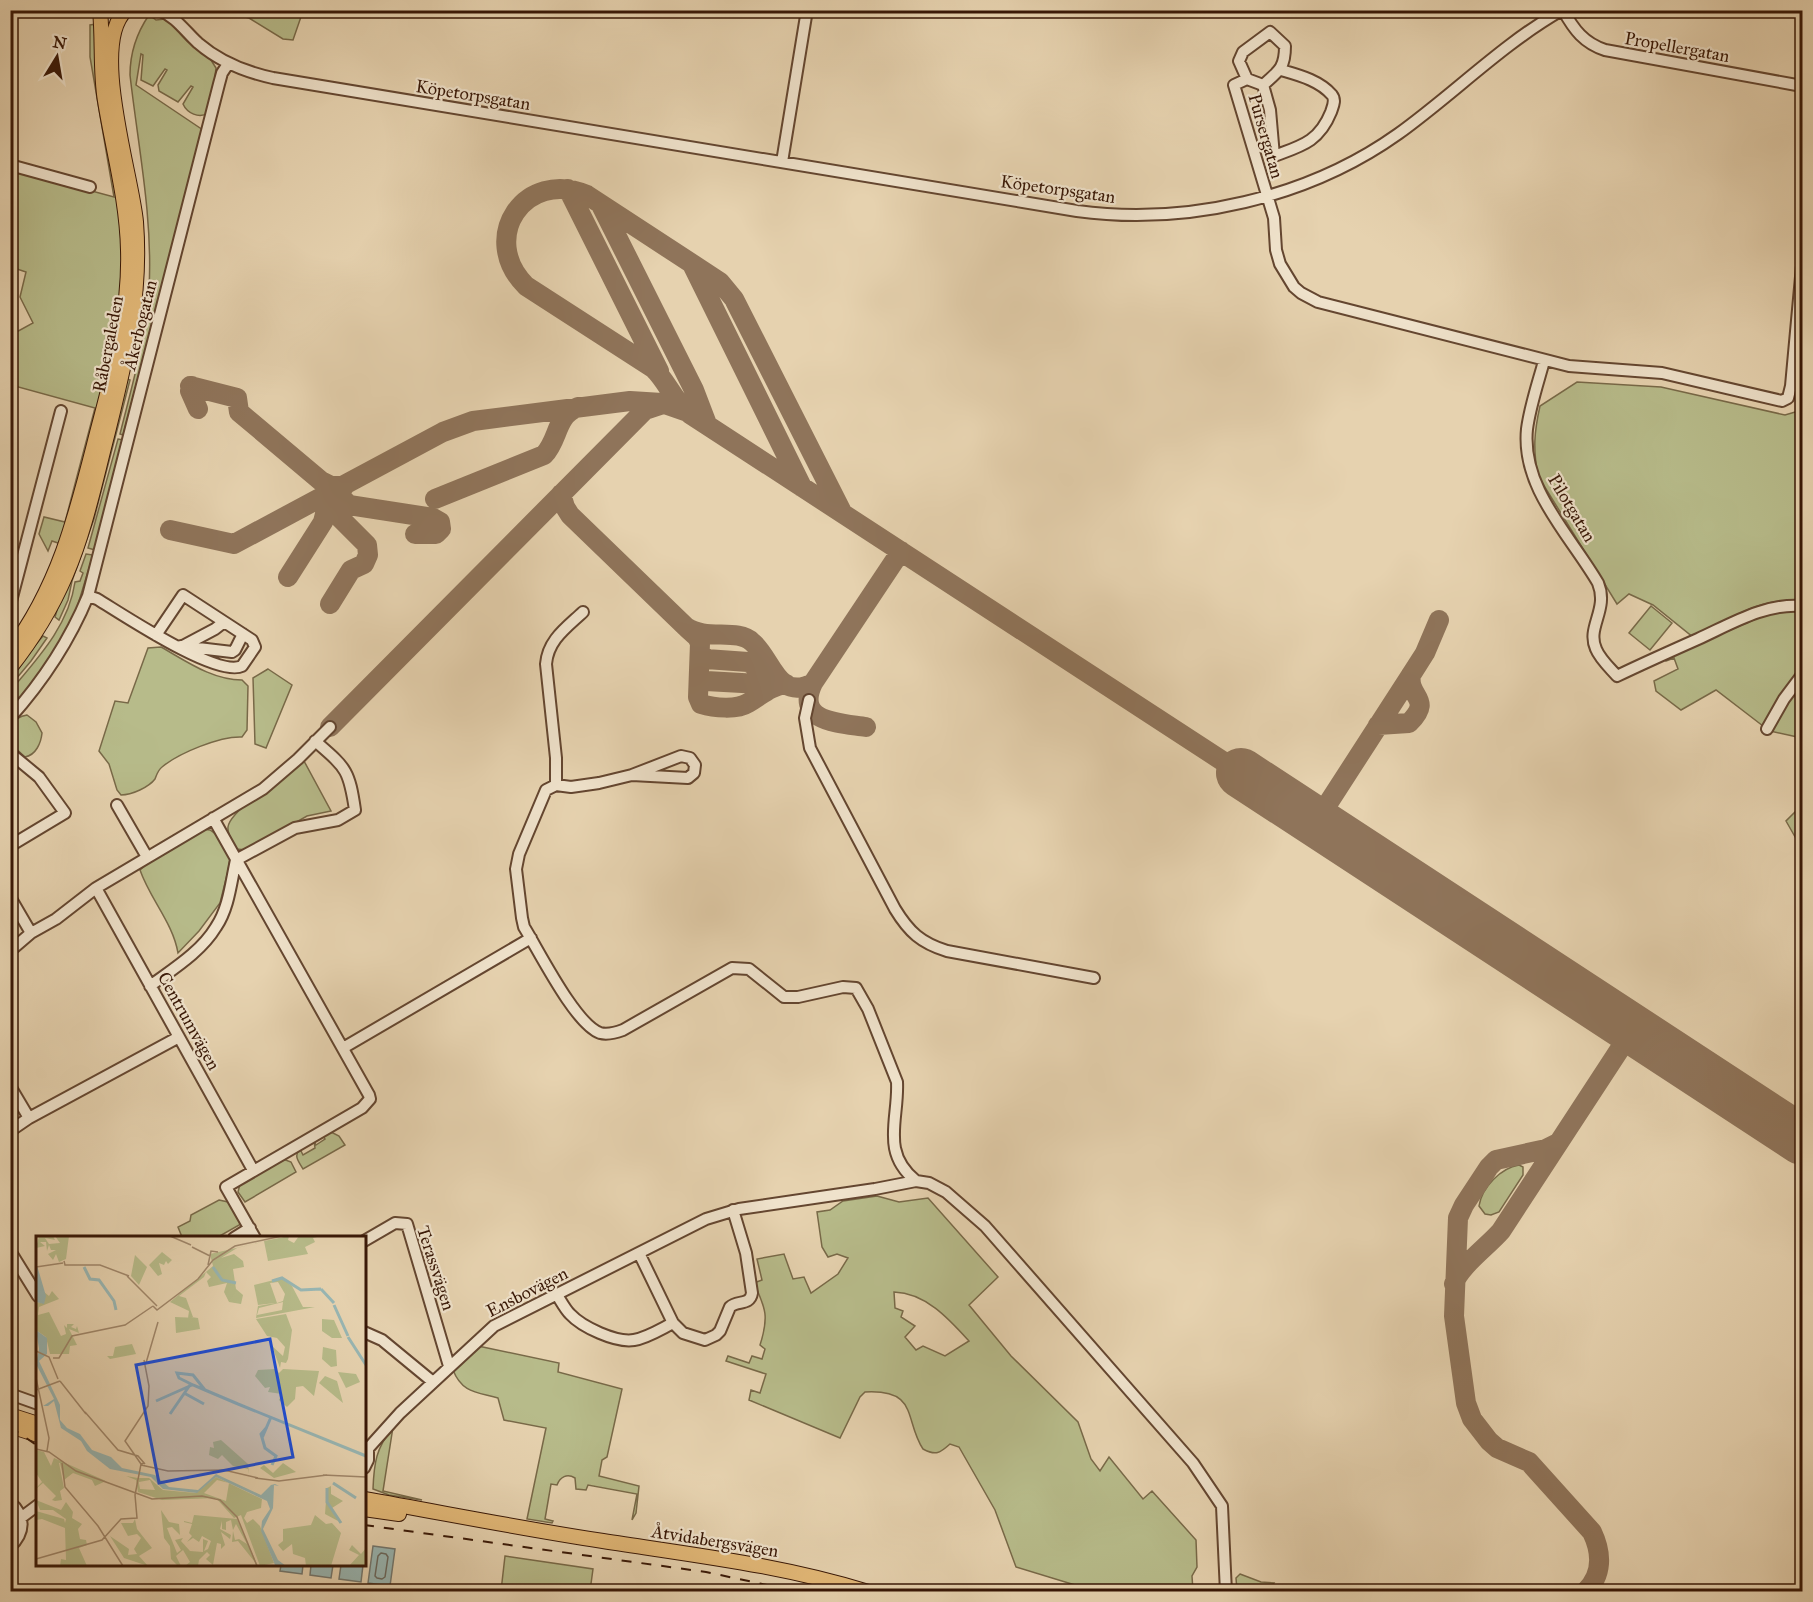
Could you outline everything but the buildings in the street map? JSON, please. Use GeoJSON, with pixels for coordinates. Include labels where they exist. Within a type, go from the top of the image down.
{"type":"FeatureCollection","features":[{"type":"Feature","properties":{"kind":"main road","name":"Råbergaleden"},"geometry":{"type":"LineString","coordinates":[[10,651],[48,591],[70,536],[111,382],[125,313],[128,256],[126,221],[103,88],[100,10]]}},
{"type":"Feature","properties":{"kind":"main road","name":"Råbergaleden"},"geometry":{"type":"LineString","coordinates":[[10,668],[46,616],[70,566],[88,507],[130,342],[138,273],[136,220],[115,102],[111,63],[114,29],[126,10]]}},
{"type":"Feature","properties":{"kind":"main road"},"geometry":{"type":"LineString","coordinates":[[10,1415],[36,1423]]}},
{"type":"Feature","properties":{"kind":"main road"},"geometry":{"type":"LineString","coordinates":[[10,1425],[36,1434]]}},
{"type":"Feature","properties":{"kind":"main road","name":"Åtvidabergsvägen"},"geometry":{"type":"LineString","coordinates":[[366,1499],[555,1534],[754,1565],[797,1573],[868,1592]]}},
{"type":"Feature","properties":{"kind":"main road","name":"Åtvidabergsvägen"},"geometry":{"type":"LineString","coordinates":[[366,1509],[555,1534]]}},
{"type":"Feature","properties":{"kind":"street","name":"Köpetorpsgatan"},"geometry":{"type":"LineString","coordinates":[[159,10],[177,21],[203,46],[228,63],[249,72],[283,80],[1103,214],[1147,214],[1194,210],[1242,202],[1333,171],[1377,148],[1419,118],[1503,48],[1563,10]]}},
{"type":"Feature","properties":{"kind":"street","name":"Köpetorpsgatan"},"geometry":{"type":"LineString","coordinates":[[170,10],[177,21]]}},
{"type":"Feature","properties":{"kind":"street","name":"Propellergatan"},"geometry":{"type":"LineString","coordinates":[[1563,10],[1573,27],[1587,43],[1605,50],[1803,86]]}},
{"type":"Feature","properties":{"kind":"street"},"geometry":{"type":"LineString","coordinates":[[782,162],[806,16]]}},
{"type":"Feature","properties":{"kind":"street"},"geometry":{"type":"LineString","coordinates":[[1270,32],[1284,46],[1285,59],[1281,70],[1263,85],[1247,79],[1239,61],[1243,52],[1270,32]]}},
{"type":"Feature","properties":{"kind":"street","name":"Åkerbogatan"},"geometry":{"type":"LineString","coordinates":[[10,718],[51,667],[81,615],[88,596],[222,73],[228,63]]}},
{"type":"Feature","properties":{"kind":"street"},"geometry":{"type":"LineString","coordinates":[[1263,85],[1270,110],[1274,156],[1296,149],[1313,140],[1326,123],[1335,101],[1333,95],[1302,76],[1281,70]]}},
{"type":"Feature","properties":{"kind":"street","name":"Pursergatan"},"geometry":{"type":"LineString","coordinates":[[1247,79],[1234,85],[1267,195]]}},
{"type":"Feature","properties":{"kind":"street"},"geometry":{"type":"LineString","coordinates":[[10,165],[90,187]]}},
{"type":"Feature","properties":{"kind":"street"},"geometry":{"type":"LineString","coordinates":[[1267,195],[1274,218],[1276,250],[1289,281],[1301,293],[1330,306],[1544,361],[1587,369],[1662,373],[1782,401],[1790,395],[1803,266]]}},
{"type":"Feature","properties":{"kind":"street","name":"Pilotgatan"},"geometry":{"type":"LineString","coordinates":[[1544,361],[1527,429],[1529,459],[1536,485],[1544,500],[1598,583],[1602,593],[1602,604],[1593,639],[1596,649],[1617,676],[1772,607],[1803,606]]}},
{"type":"Feature","properties":{"kind":"street"},"geometry":{"type":"LineString","coordinates":[[10,605],[61,411]]}},
{"type":"Feature","properties":{"kind":"street"},"geometry":{"type":"LineString","coordinates":[[88,596],[156,635],[220,666],[238,668],[246,663],[255,647],[255,643],[243,634],[183,595],[156,635]]}},
{"type":"Feature","properties":{"kind":"street"},"geometry":{"type":"LineString","coordinates":[[556,785],[556,758],[546,664],[547,654],[553,640],[583,612]]}},
{"type":"Feature","properties":{"kind":"street"},"geometry":{"type":"LineString","coordinates":[[179,646],[215,629],[224,621]]}},
{"type":"Feature","properties":{"kind":"street"},"geometry":{"type":"LineString","coordinates":[[179,646],[232,652],[236,650],[243,634]]}},
{"type":"Feature","properties":{"kind":"street"},"geometry":{"type":"LineString","coordinates":[[1767,729],[1784,699],[1803,675]]}},
{"type":"Feature","properties":{"kind":"street"},"geometry":{"type":"LineString","coordinates":[[809,700],[805,718],[810,748],[895,909],[905,926],[914,935],[929,945],[947,951],[1094,978]]}},
{"type":"Feature","properties":{"kind":"street"},"geometry":{"type":"LineString","coordinates":[[10,951],[31,933],[56,919],[96,888],[263,789],[330,727]]}},
{"type":"Feature","properties":{"kind":"street"},"geometry":{"type":"LineString","coordinates":[[150,986],[198,948],[216,927],[226,907],[236,860],[296,828],[338,820],[355,810],[347,772],[315,741]]}},
{"type":"Feature","properties":{"kind":"street"},"geometry":{"type":"LineString","coordinates":[[10,753],[39,777],[65,813],[10,846]]}},
{"type":"Feature","properties":{"kind":"street"},"geometry":{"type":"LineString","coordinates":[[632,775],[688,778],[694,773],[695,765],[690,758],[681,756],[632,775],[584,786],[556,785],[546,790],[519,854],[516,869],[522,918],[531,938],[559,986],[585,1022],[604,1034],[623,1030],[732,968],[749,969],[784,997],[856,988],[868,1009],[897,1082],[898,1095],[893,1129],[894,1141],[903,1167],[916,1181],[946,1192],[985,1226],[1187,1455],[1222,1506],[1226,1592]]}},
{"type":"Feature","properties":{"kind":"street"},"geometry":{"type":"LineString","coordinates":[[117,805],[147,857]]}},
{"type":"Feature","properties":{"kind":"street"},"geometry":{"type":"LineString","coordinates":[[213,818],[368,1091],[369,1100],[366,1104],[226,1187],[253,1233]]}},
{"type":"Feature","properties":{"kind":"street","name":"Centrumvägen"},"geometry":{"type":"LineString","coordinates":[[96,888],[254,1170]]}},
{"type":"Feature","properties":{"kind":"street"},"geometry":{"type":"LineString","coordinates":[[10,897],[31,933]]}},
{"type":"Feature","properties":{"kind":"street"},"geometry":{"type":"LineString","coordinates":[[343,1048],[531,938]]}},
{"type":"Feature","properties":{"kind":"street"},"geometry":{"type":"LineString","coordinates":[[10,1131],[29,1118],[179,1038]]}},
{"type":"Feature","properties":{"kind":"street"},"geometry":{"type":"LineString","coordinates":[[10,1086],[29,1118]]}},
{"type":"Feature","properties":{"kind":"street","name":"Ensbovägen"},"geometry":{"type":"LineString","coordinates":[[366,1452],[385,1428],[494,1326],[639,1253],[706,1220],[734,1210],[916,1181]]}},
{"type":"Feature","properties":{"kind":"street"},"geometry":{"type":"LineString","coordinates":[[639,1253],[673,1323],[683,1334],[705,1340],[720,1331],[730,1306],[746,1302],[751,1298],[746,1253],[734,1210]]}},
{"type":"Feature","properties":{"kind":"street","name":"Terassvägen"},"geometry":{"type":"LineString","coordinates":[[366,1240],[395,1223],[407,1224],[449,1366]]}},
{"type":"Feature","properties":{"kind":"street"},"geometry":{"type":"LineString","coordinates":[[10,1251],[36,1293]]}},
{"type":"Feature","properties":{"kind":"street"},"geometry":{"type":"LineString","coordinates":[[557,1295],[569,1313],[593,1329],[622,1340],[637,1340],[673,1323]]}},
{"type":"Feature","properties":{"kind":"street"},"geometry":{"type":"LineString","coordinates":[[366,1333],[388,1345],[433,1382]]}},
{"type":"Feature","properties":{"kind":"street"},"geometry":{"type":"LineString","coordinates":[[10,1394],[36,1403]]}},
{"type":"Feature","properties":{"kind":"street"},"geometry":{"type":"LineString","coordinates":[[10,1502],[18,1508],[22,1517],[18,1540],[11,1546]]}},
{"type":"Feature","properties":{"kind":"street"},"geometry":{"type":"LineString","coordinates":[[22,1517],[36,1506]]}},
{"type":"Feature","properties":{"kind":"green space"},"geometry":{"type":"Polygon","coordinates":[[[221,11],[303,11],[293,40],[283,39],[249,18],[221,11]]]}},
{"type":"Feature","properties":{"kind":"green space"},"geometry":{"type":"Polygon","coordinates":[[[149,15],[156,20],[167,20],[187,41],[211,60],[216,68],[208,113],[197,115],[190,112],[183,104],[193,87],[191,86],[178,102],[159,91],[158,85],[167,70],[165,69],[153,86],[141,80],[143,55],[141,54],[136,85],[203,130],[123,435],[120,434],[142,344],[149,289],[147,208],[130,75],[135,44],[149,15]]]}},
{"type":"Feature","properties":{"kind":"green space"},"geometry":{"type":"Polygon","coordinates":[[[96,24],[110,155],[122,233],[123,269],[115,345],[61,544],[52,541],[48,551],[39,534],[44,517],[65,522],[95,408],[11,385],[11,335],[33,323],[20,297],[26,272],[11,267],[10,169],[114,197],[90,57],[90,25],[96,24]]]}},
{"type":"Feature","properties":{"kind":"green space"},"geometry":{"type":"Polygon","coordinates":[[[127,379],[130,380],[94,519],[72,581],[68,600],[59,620],[55,617],[127,379]]]}},
{"type":"Feature","properties":{"kind":"green space"},"geometry":{"type":"Polygon","coordinates":[[[1577,382],[1661,387],[1785,415],[1802,410],[1802,602],[1774,602],[1760,605],[1693,637],[1653,605],[1629,594],[1617,604],[1538,476],[1535,441],[1540,406],[1577,382]]]}},
{"type":"Feature","properties":{"kind":"green space"},"geometry":{"type":"Polygon","coordinates":[[[118,439],[123,440],[95,550],[88,548],[118,439]]]}},
{"type":"Feature","properties":{"kind":"green space"},"geometry":{"type":"Polygon","coordinates":[[[86,554],[93,555],[76,611],[58,647],[23,697],[15,698],[11,690],[51,640],[66,613],[75,582],[80,581],[83,573],[80,571],[86,554]]]}},
{"type":"Feature","properties":{"kind":"green space"},"geometry":{"type":"Polygon","coordinates":[[[1651,606],[1672,623],[1650,650],[1629,633],[1651,606]]]}},
{"type":"Feature","properties":{"kind":"green space"},"geometry":{"type":"Polygon","coordinates":[[[1802,610],[1802,669],[1763,726],[1716,690],[1681,710],[1656,691],[1654,681],[1678,669],[1674,658],[1666,661],[1665,658],[1772,612],[1802,610]]]}},
{"type":"Feature","properties":{"kind":"green space"},"geometry":{"type":"Polygon","coordinates":[[[43,636],[47,638],[11,685],[11,674],[43,636]]]}},
{"type":"Feature","properties":{"kind":"green space"},"geometry":{"type":"Polygon","coordinates":[[[161,647],[210,673],[242,680],[248,686],[247,730],[242,737],[212,742],[179,756],[161,768],[149,785],[135,792],[121,795],[117,790],[109,764],[99,751],[115,701],[128,703],[148,648],[161,647]]]}},
{"type":"Feature","properties":{"kind":"green space"},"geometry":{"type":"Polygon","coordinates":[[[268,669],[292,685],[266,748],[255,744],[253,678],[268,669]]]}},
{"type":"Feature","properties":{"kind":"green space"},"geometry":{"type":"Polygon","coordinates":[[[1802,681],[1802,738],[1770,731],[1793,693],[1802,681]]]}},
{"type":"Feature","properties":{"kind":"green space"},"geometry":{"type":"Polygon","coordinates":[[[27,715],[36,722],[42,733],[37,748],[25,757],[11,744],[11,733],[14,721],[27,715]]]}},
{"type":"Feature","properties":{"kind":"green space"},"geometry":{"type":"Polygon","coordinates":[[[304,761],[331,811],[307,816],[247,850],[236,849],[228,833],[231,820],[260,792],[304,761]]]}},
{"type":"Feature","properties":{"kind":"green space"},"geometry":{"type":"Polygon","coordinates":[[[1802,805],[1802,849],[1786,821],[1802,805]]]}},
{"type":"Feature","properties":{"kind":"green space"},"geometry":{"type":"Polygon","coordinates":[[[202,829],[210,830],[217,835],[230,858],[228,871],[220,903],[199,931],[178,953],[171,931],[140,870],[202,829]]]}},
{"type":"Feature","properties":{"kind":"green space"},"geometry":{"type":"Polygon","coordinates":[[[331,1132],[339,1136],[345,1145],[303,1169],[297,1159],[300,1149],[303,1155],[315,1148],[314,1141],[316,1145],[325,1139],[323,1136],[331,1132]]]}},
{"type":"Feature","properties":{"kind":"green space"},"geometry":{"type":"Polygon","coordinates":[[[283,1159],[291,1162],[296,1172],[245,1202],[238,1192],[240,1184],[283,1159]]]}},
{"type":"Feature","properties":{"kind":"green space"},"geometry":{"type":"Polygon","coordinates":[[[1519,1165],[1523,1167],[1523,1175],[1499,1212],[1491,1215],[1485,1214],[1479,1206],[1488,1185],[1499,1174],[1519,1165]]]}},
{"type":"Feature","properties":{"kind":"green space"},"geometry":{"type":"Polygon","coordinates":[[[877,1196],[899,1202],[928,1198],[998,1277],[969,1305],[1011,1356],[1078,1422],[1091,1459],[1100,1471],[1109,1457],[1143,1499],[1152,1491],[1196,1540],[1197,1567],[1192,1576],[1193,1591],[1128,1592],[1075,1585],[1016,1567],[995,1510],[959,1447],[950,1444],[935,1453],[923,1449],[907,1408],[894,1396],[882,1392],[865,1392],[860,1397],[840,1438],[749,1400],[751,1390],[760,1393],[766,1374],[726,1361],[728,1356],[749,1363],[752,1356],[762,1359],[765,1349],[760,1345],[765,1327],[765,1313],[754,1283],[762,1280],[757,1259],[784,1254],[793,1279],[804,1277],[811,1293],[838,1274],[848,1258],[837,1254],[828,1257],[822,1247],[817,1212],[830,1210],[843,1201],[877,1196]],[[894,1292],[895,1308],[903,1311],[901,1317],[915,1326],[905,1337],[916,1350],[923,1346],[945,1356],[969,1341],[927,1302],[906,1293],[894,1292]]]}},
{"type":"Feature","properties":{"kind":"green space"},"geometry":{"type":"Polygon","coordinates":[[[219,1200],[228,1202],[241,1224],[220,1236],[182,1236],[178,1227],[190,1221],[191,1215],[219,1200]]]}},
{"type":"Feature","properties":{"kind":"green space"},"geometry":{"type":"Polygon","coordinates":[[[478,1346],[559,1363],[558,1372],[622,1389],[607,1457],[602,1460],[599,1476],[639,1486],[636,1513],[632,1520],[637,1494],[588,1485],[586,1490],[576,1489],[575,1478],[569,1476],[562,1478],[557,1485],[551,1484],[545,1519],[553,1521],[552,1523],[527,1519],[546,1428],[504,1420],[498,1398],[477,1393],[461,1383],[453,1370],[478,1346]]]}},
{"type":"Feature","properties":{"kind":"green space"},"geometry":{"type":"Polygon","coordinates":[[[393,1427],[383,1491],[422,1500],[389,1495],[373,1489],[377,1456],[393,1427]]]}},
{"type":"Feature","properties":{"kind":"green space"},"geometry":{"type":"Polygon","coordinates":[[[505,1556],[593,1569],[590,1591],[501,1591],[505,1556]]]}},
{"type":"Feature","properties":{"kind":"green space"},"geometry":{"type":"Polygon","coordinates":[[[1240,1574],[1261,1582],[1274,1583],[1269,1591],[1237,1591],[1236,1578],[1240,1574]]]}},
{"type":"Feature","properties":{"kind":"water"},"geometry":{"type":"Polygon","coordinates":[[[373,1546],[395,1549],[390,1586],[368,1583],[373,1546]]]}},
{"type":"Feature","properties":{"kind":"water"},"geometry":{"type":"Polygon","coordinates":[[[281,1566],[303,1566],[302,1574],[280,1571],[281,1566]]]}},
{"type":"Feature","properties":{"kind":"water"},"geometry":{"type":"Polygon","coordinates":[[[311,1566],[333,1566],[331,1578],[310,1575],[311,1566]]]}},
{"type":"Feature","properties":{"kind":"water"},"geometry":{"type":"Polygon","coordinates":[[[341,1566],[363,1566],[361,1582],[339,1579],[341,1566]]]}},
{"type":"Feature","properties":{"kind":"taxiway"},"geometry":{"type":"LineString","coordinates":[[842,512],[734,299],[720,282],[587,195],[565,189],[545,191],[528,199],[515,212],[508,229],[507,248],[512,267],[526,286],[653,368],[690,414],[1241,773]]}},
{"type":"Feature","properties":{"kind":"taxiway"},"geometry":{"type":"LineString","coordinates":[[568,189],[659,371]]}},
{"type":"Feature","properties":{"kind":"taxiway"},"geometry":{"type":"LineString","coordinates":[[601,205],[694,390],[707,424]]}},
{"type":"Feature","properties":{"kind":"taxiway"},"geometry":{"type":"LineString","coordinates":[[693,266],[802,487]]}},
{"type":"Feature","properties":{"kind":"taxiway"},"geometry":{"type":"LineString","coordinates":[[190,386],[237,398],[239,412],[321,481],[331,486],[343,486]]}},
{"type":"Feature","properties":{"kind":"taxiway"},"geometry":{"type":"LineString","coordinates":[[192,386],[190,391],[198,409]]}},
{"type":"Feature","properties":{"kind":"taxiway"},"geometry":{"type":"LineString","coordinates":[[170,530],[234,544],[443,432],[473,421],[630,401],[662,403],[685,411]]}},
{"type":"Feature","properties":{"kind":"taxiway"},"geometry":{"type":"LineString","coordinates":[[330,727],[645,410],[663,404]]}},
{"type":"Feature","properties":{"kind":"taxiway"},"geometry":{"type":"LineString","coordinates":[[435,499],[544,455],[565,416],[578,407]]}},
{"type":"Feature","properties":{"kind":"taxiway"},"geometry":{"type":"LineString","coordinates":[[346,484],[342,489],[341,497],[349,505],[433,518],[440,522],[441,529],[436,534],[415,534]]}},
{"type":"Feature","properties":{"kind":"taxiway"},"geometry":{"type":"LineString","coordinates":[[561,494],[570,515],[686,627],[703,633],[746,638],[759,649],[783,683],[791,687],[813,683]]}},
{"type":"Feature","properties":{"kind":"taxiway"},"geometry":{"type":"LineString","coordinates":[[288,577],[323,522],[329,498]]}},
{"type":"Feature","properties":{"kind":"taxiway"},"geometry":{"type":"LineString","coordinates":[[329,501],[331,509],[367,545],[368,555],[364,564],[351,570],[330,604]]}},
{"type":"Feature","properties":{"kind":"taxiway"},"geometry":{"type":"LineString","coordinates":[[866,727],[823,719],[810,706],[809,696],[813,683],[901,551]]}},
{"type":"Feature","properties":{"kind":"taxiway"},"geometry":{"type":"LineString","coordinates":[[1316,822],[1425,653],[1439,620]]}},
{"type":"Feature","properties":{"kind":"taxiway"},"geometry":{"type":"LineString","coordinates":[[687,628],[700,643],[698,697],[701,704],[738,707],[771,689],[786,684]]}},
{"type":"Feature","properties":{"kind":"taxiway"},"geometry":{"type":"LineString","coordinates":[[700,652],[706,659],[748,662],[774,677]]}},
{"type":"Feature","properties":{"kind":"taxiway"},"geometry":{"type":"LineString","coordinates":[[699,674],[706,681],[777,685]]}},
{"type":"Feature","properties":{"kind":"taxiway"},"geometry":{"type":"LineString","coordinates":[[1378,725],[1409,723],[1416,715],[1420,703],[1411,683],[1411,675]]}},
{"type":"Feature","properties":{"kind":"taxiway"},"geometry":{"type":"LineString","coordinates":[[1454,1284],[1468,1264],[1501,1231],[1633,1029]]}},
{"type":"Feature","properties":{"kind":"taxiway"},"geometry":{"type":"LineString","coordinates":[[1558,1143],[1546,1149],[1496,1160],[1464,1205],[1458,1218],[1454,1316],[1466,1403],[1472,1419],[1497,1448],[1529,1462],[1592,1532],[1598,1548],[1599,1564],[1595,1578],[1585,1592]]}},
{"type":"Feature","properties":{"kind":"runway"},"geometry":{"type":"LineString","coordinates":[[1241,773],[1802,1140]]}},
{"type":"Feature","properties":{"kind":"railway"},"geometry":{"type":"LineString","coordinates":[[10,1427],[36,1445]]}},
{"type":"Feature","properties":{"kind":"railway"},"geometry":{"type":"LineString","coordinates":[[366,1525],[706,1572],[800,1592]]}}]}
